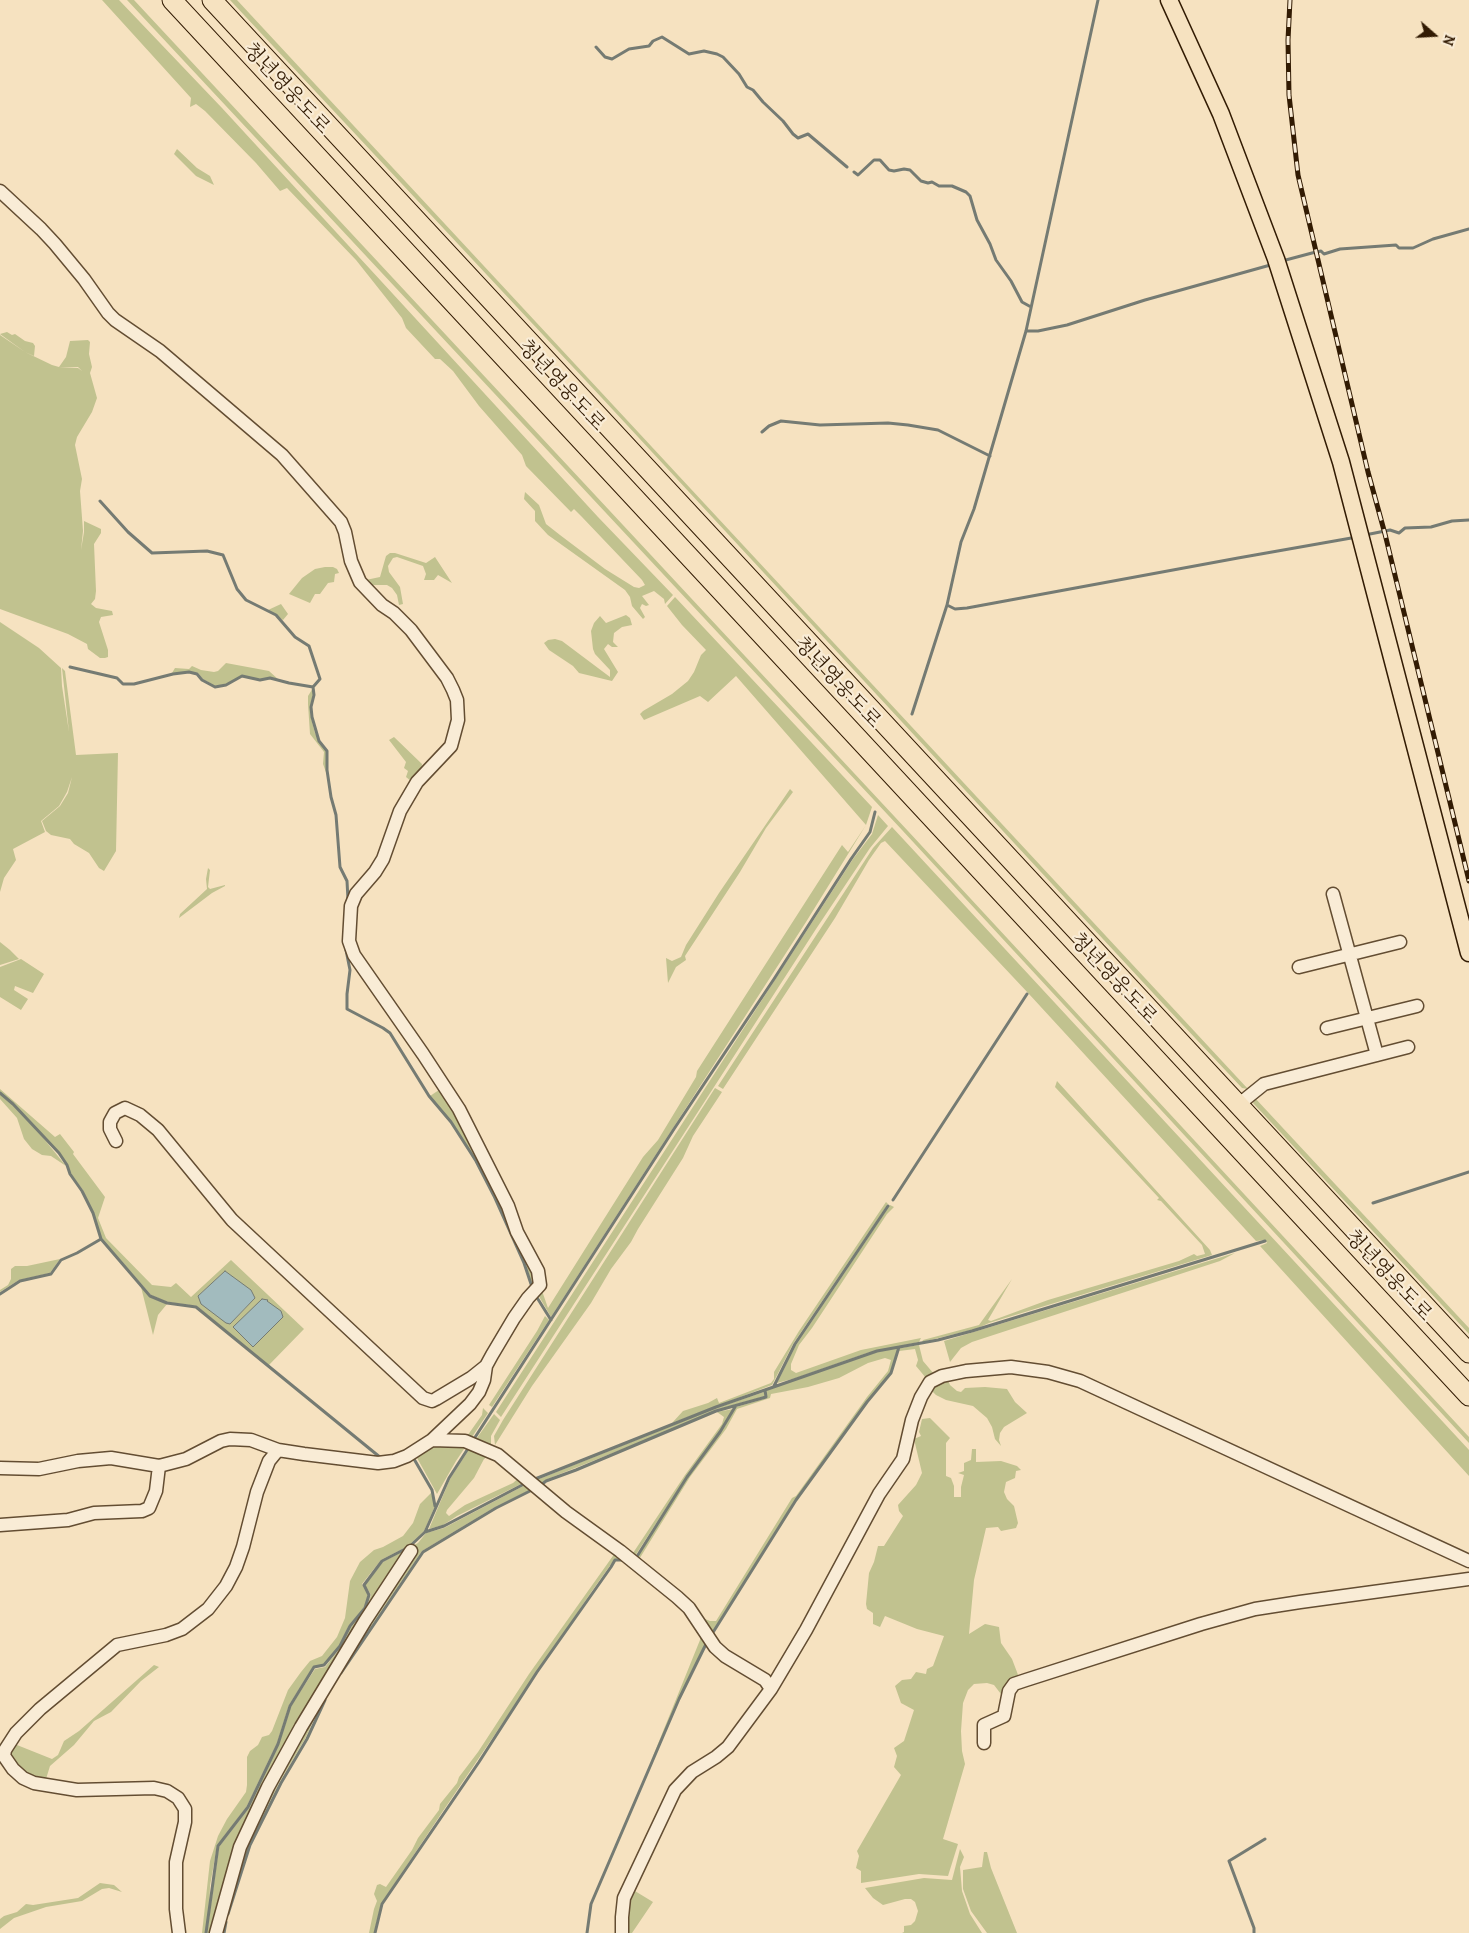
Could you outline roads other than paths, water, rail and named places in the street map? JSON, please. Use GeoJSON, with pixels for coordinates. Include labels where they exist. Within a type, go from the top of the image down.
{"type":"FeatureCollection","features":[{"type":"Feature","properties":{"kind":"highway","name":"청년영웅도로"},"geometry":{"type":"LineString","coordinates":[[172,0],[1469,1396]]}},
{"type":"Feature","properties":{"kind":"highway","name":"청년영웅도로"},"geometry":{"type":"LineString","coordinates":[[212,0],[1469,1353]]}},
{"type":"Feature","properties":{"kind":"main road"},"geometry":{"type":"LineString","coordinates":[[1169,0],[1221,114],[1278,264],[1341,462],[1469,953]]}},
{"type":"Feature","properties":{"kind":"street"},"geometry":{"type":"LineString","coordinates":[[0,191],[55,244],[115,320],[160,352],[282,455],[341,522],[351,561],[360,582],[382,605],[394,613],[411,630],[447,678],[453,690],[457,700],[458,720],[451,746],[417,782],[400,811],[376,872],[356,894],[351,906],[349,941],[354,955],[424,1054],[459,1109],[504,1198],[517,1232],[538,1271],[540,1285],[514,1318],[486,1366],[436,1400],[432,1401],[423,1398],[232,1220],[158,1130],[133,1110],[125,1108],[115,1113],[110,1122],[110,1129],[116,1140]]}},
{"type":"Feature","properties":{"kind":"street"},"geometry":{"type":"LineString","coordinates":[[1333,894],[1377,1056]]}},
{"type":"Feature","properties":{"kind":"street"},"geometry":{"type":"LineString","coordinates":[[1300,967],[1400,942]]}},
{"type":"Feature","properties":{"kind":"street"},"geometry":{"type":"LineString","coordinates":[[1327,1028],[1417,1006]]}},
{"type":"Feature","properties":{"kind":"street"},"geometry":{"type":"LineString","coordinates":[[1238,1105],[1264,1084],[1408,1047]]}},
{"type":"Feature","properties":{"kind":"street"},"geometry":{"type":"LineString","coordinates":[[0,1468],[39,1469],[78,1461],[111,1458],[159,1466],[186,1459],[230,1438],[251,1440],[278,1450],[378,1463],[394,1461],[407,1456],[432,1440],[441,1430],[455,1420],[479,1392],[484,1380],[486,1366]]}},
{"type":"Feature","properties":{"kind":"street"},"geometry":{"type":"LineString","coordinates":[[622,1933],[624,1898],[675,1790],[692,1772],[728,1747],[771,1689],[806,1630],[879,1494],[903,1459],[912,1420],[921,1397],[930,1382],[942,1376],[966,1371],[1010,1367],[1027,1368],[1080,1381],[1469,1561]]}},
{"type":"Feature","properties":{"kind":"street"},"geometry":{"type":"LineString","coordinates":[[432,1440],[464,1441],[498,1455],[566,1512],[620,1551],[689,1608],[715,1647],[724,1656],[765,1680],[771,1689]]}},
{"type":"Feature","properties":{"kind":"street"},"geometry":{"type":"LineString","coordinates":[[179,1933],[176,1909],[176,1862],[185,1822],[185,1809],[178,1798],[167,1791],[154,1788],[77,1790],[34,1783],[23,1778],[13,1769],[4,1756],[5,1750],[16,1733],[40,1709],[117,1645],[182,1629],[208,1609],[226,1586],[236,1567],[257,1492],[269,1461],[278,1450]]}},
{"type":"Feature","properties":{"kind":"street"},"geometry":{"type":"LineString","coordinates":[[0,1525],[68,1520],[94,1512],[149,1508],[156,1491],[159,1466]]}},
{"type":"Feature","properties":{"kind":"street"},"geometry":{"type":"LineString","coordinates":[[216,1933],[240,1847],[268,1787],[301,1727],[411,1551]]}},
{"type":"Feature","properties":{"kind":"street"},"geometry":{"type":"LineString","coordinates":[[984,1744],[984,1725],[1004,1716],[1009,1691],[1014,1684],[1201,1624],[1255,1610],[1469,1579]]}},
{"type":"Feature","properties":{"kind":"water"},"geometry":{"type":"Polygon","coordinates":[[[225,1271],[251,1290],[255,1298],[230,1324],[201,1304],[198,1296],[225,1271]]]}},
{"type":"Feature","properties":{"kind":"water"},"geometry":{"type":"Polygon","coordinates":[[[262,1299],[268,1300],[281,1311],[283,1317],[253,1347],[233,1327],[262,1299]]]}},
{"type":"Feature","properties":{"kind":"waterway"},"geometry":{"type":"LineString","coordinates":[[912,714],[947,605],[961,542],[974,509],[1026,331],[1098,0]]}},
{"type":"Feature","properties":{"kind":"waterway"},"geometry":{"type":"LineString","coordinates":[[596,47],[605,57],[612,59],[629,49],[649,46],[653,41],[662,37],[689,54],[704,51],[717,54],[723,57],[739,74],[747,87],[753,90],[793,134],[798,138],[808,134],[847,167]]}},
{"type":"Feature","properties":{"kind":"waterway"},"geometry":{"type":"LineString","coordinates":[[854,172],[858,175],[874,160],[880,160],[889,170],[910,170],[921,181],[932,182],[939,186],[952,186],[966,192],[970,196],[977,220],[996,260],[1011,281],[1022,302],[1031,307]]}},
{"type":"Feature","properties":{"kind":"waterway"},"geometry":{"type":"LineString","coordinates":[[1282,261],[1321,251],[1324,254],[1340,249],[1396,245],[1399,248],[1413,248],[1433,239],[1469,229]]}},
{"type":"Feature","properties":{"kind":"waterway"},"geometry":{"type":"LineString","coordinates":[[1026,331],[1038,331],[1067,325],[1145,300],[1274,264]]}},
{"type":"Feature","properties":{"kind":"waterway"},"geometry":{"type":"LineString","coordinates":[[762,432],[769,426],[781,421],[820,425],[888,423],[908,425],[938,430],[990,456]]}},
{"type":"Feature","properties":{"kind":"waterway"},"geometry":{"type":"LineString","coordinates":[[100,501],[128,532],[152,553],[207,551],[223,555],[237,589],[246,600],[276,615],[295,637],[309,646],[320,679],[313,687]]}},
{"type":"Feature","properties":{"kind":"waterway"},"geometry":{"type":"LineString","coordinates":[[1365,535],[1390,530],[1399,533],[1405,528],[1431,527],[1452,521],[1469,520]]}},
{"type":"Feature","properties":{"kind":"waterway"},"geometry":{"type":"LineString","coordinates":[[947,605],[955,609],[967,608],[1357,537]]}},
{"type":"Feature","properties":{"kind":"waterway"},"geometry":{"type":"LineString","coordinates":[[70,667],[117,678],[123,684],[134,684],[189,672],[197,674],[202,680],[215,687],[226,685],[242,676],[260,680],[270,678],[313,687],[312,717],[319,741],[327,751],[327,770],[336,815],[340,867],[347,881],[348,900]]}},
{"type":"Feature","properties":{"kind":"waterway"},"geometry":{"type":"LineString","coordinates":[[472,1442],[674,1129],[870,832],[875,812]]}},
{"type":"Feature","properties":{"kind":"waterway"},"geometry":{"type":"LineString","coordinates":[[346,950],[350,970],[347,1009],[390,1033],[429,1096],[451,1122],[476,1161],[494,1196],[524,1263],[532,1287]]}},
{"type":"Feature","properties":{"kind":"waterway"},"geometry":{"type":"LineString","coordinates":[[893,1200],[1027,994]]}},
{"type":"Feature","properties":{"kind":"waterway"},"geometry":{"type":"LineString","coordinates":[[0,1093],[13,1104],[59,1153],[93,1213],[101,1239],[150,1296],[167,1303],[196,1307],[381,1458]]}},
{"type":"Feature","properties":{"kind":"waterway"},"geometry":{"type":"LineString","coordinates":[[1373,1203],[1469,1172]]}},
{"type":"Feature","properties":{"kind":"waterway"},"geometry":{"type":"LineString","coordinates":[[774,1386],[795,1344],[888,1206]]}},
{"type":"Feature","properties":{"kind":"waterway"},"geometry":{"type":"LineString","coordinates":[[0,1294],[20,1281],[51,1274],[61,1260],[101,1239]]}},
{"type":"Feature","properties":{"kind":"waterway"},"geometry":{"type":"LineString","coordinates":[[535,1479],[716,1407],[877,1351],[938,1340],[972,1331],[1265,1241]]}},
{"type":"Feature","properties":{"kind":"waterway"},"geometry":{"type":"LineString","coordinates":[[536,1296],[551,1320]]}},
{"type":"Feature","properties":{"kind":"waterway"},"geometry":{"type":"LineString","coordinates":[[712,1634],[796,1500],[867,1402],[891,1373],[899,1347]]}},
{"type":"Feature","properties":{"kind":"waterway"},"geometry":{"type":"LineString","coordinates":[[541,1485],[546,1481],[716,1411],[766,1397],[765,1390]]}},
{"type":"Feature","properties":{"kind":"waterway"},"geometry":{"type":"LineString","coordinates":[[636,1558],[687,1477],[720,1432],[735,1407]]}},
{"type":"Feature","properties":{"kind":"waterway"},"geometry":{"type":"LineString","coordinates":[[206,1933],[218,1846],[248,1807],[278,1744],[290,1706],[314,1667],[324,1665],[340,1646],[350,1626],[365,1608],[369,1595],[364,1585],[382,1561],[409,1547],[425,1532],[449,1478],[469,1447]]}},
{"type":"Feature","properties":{"kind":"waterway"},"geometry":{"type":"LineString","coordinates":[[414,1459],[432,1490],[435,1506]]}},
{"type":"Feature","properties":{"kind":"waterway"},"geometry":{"type":"LineString","coordinates":[[425,1532],[444,1526],[526,1483]]}},
{"type":"Feature","properties":{"kind":"waterway"},"geometry":{"type":"LineString","coordinates":[[341,1673],[423,1552],[496,1508],[532,1490]]}},
{"type":"Feature","properties":{"kind":"waterway"},"geometry":{"type":"LineString","coordinates":[[375,1933],[382,1904],[479,1762],[537,1672],[615,1560],[623,1560]]}},
{"type":"Feature","properties":{"kind":"waterway"},"geometry":{"type":"LineString","coordinates":[[587,1933],[591,1904],[679,1699],[707,1642]]}},
{"type":"Feature","properties":{"kind":"waterway"},"geometry":{"type":"LineString","coordinates":[[228,1914],[250,1845],[281,1783],[307,1739],[325,1700]]}},
{"type":"Feature","properties":{"kind":"waterway"},"geometry":{"type":"LineString","coordinates":[[1254,1933],[1254,1928],[1229,1861],[1265,1839]]}},
{"type":"Feature","properties":{"kind":"waterway"},"geometry":{"type":"LineString","coordinates":[[224,1933],[226,1922]]}},
{"type":"Feature","properties":{"kind":"railway"},"geometry":{"type":"LineString","coordinates":[[1290,0],[1288,40],[1289,95],[1298,175],[1368,472],[1385,534],[1469,881]]}}]}
